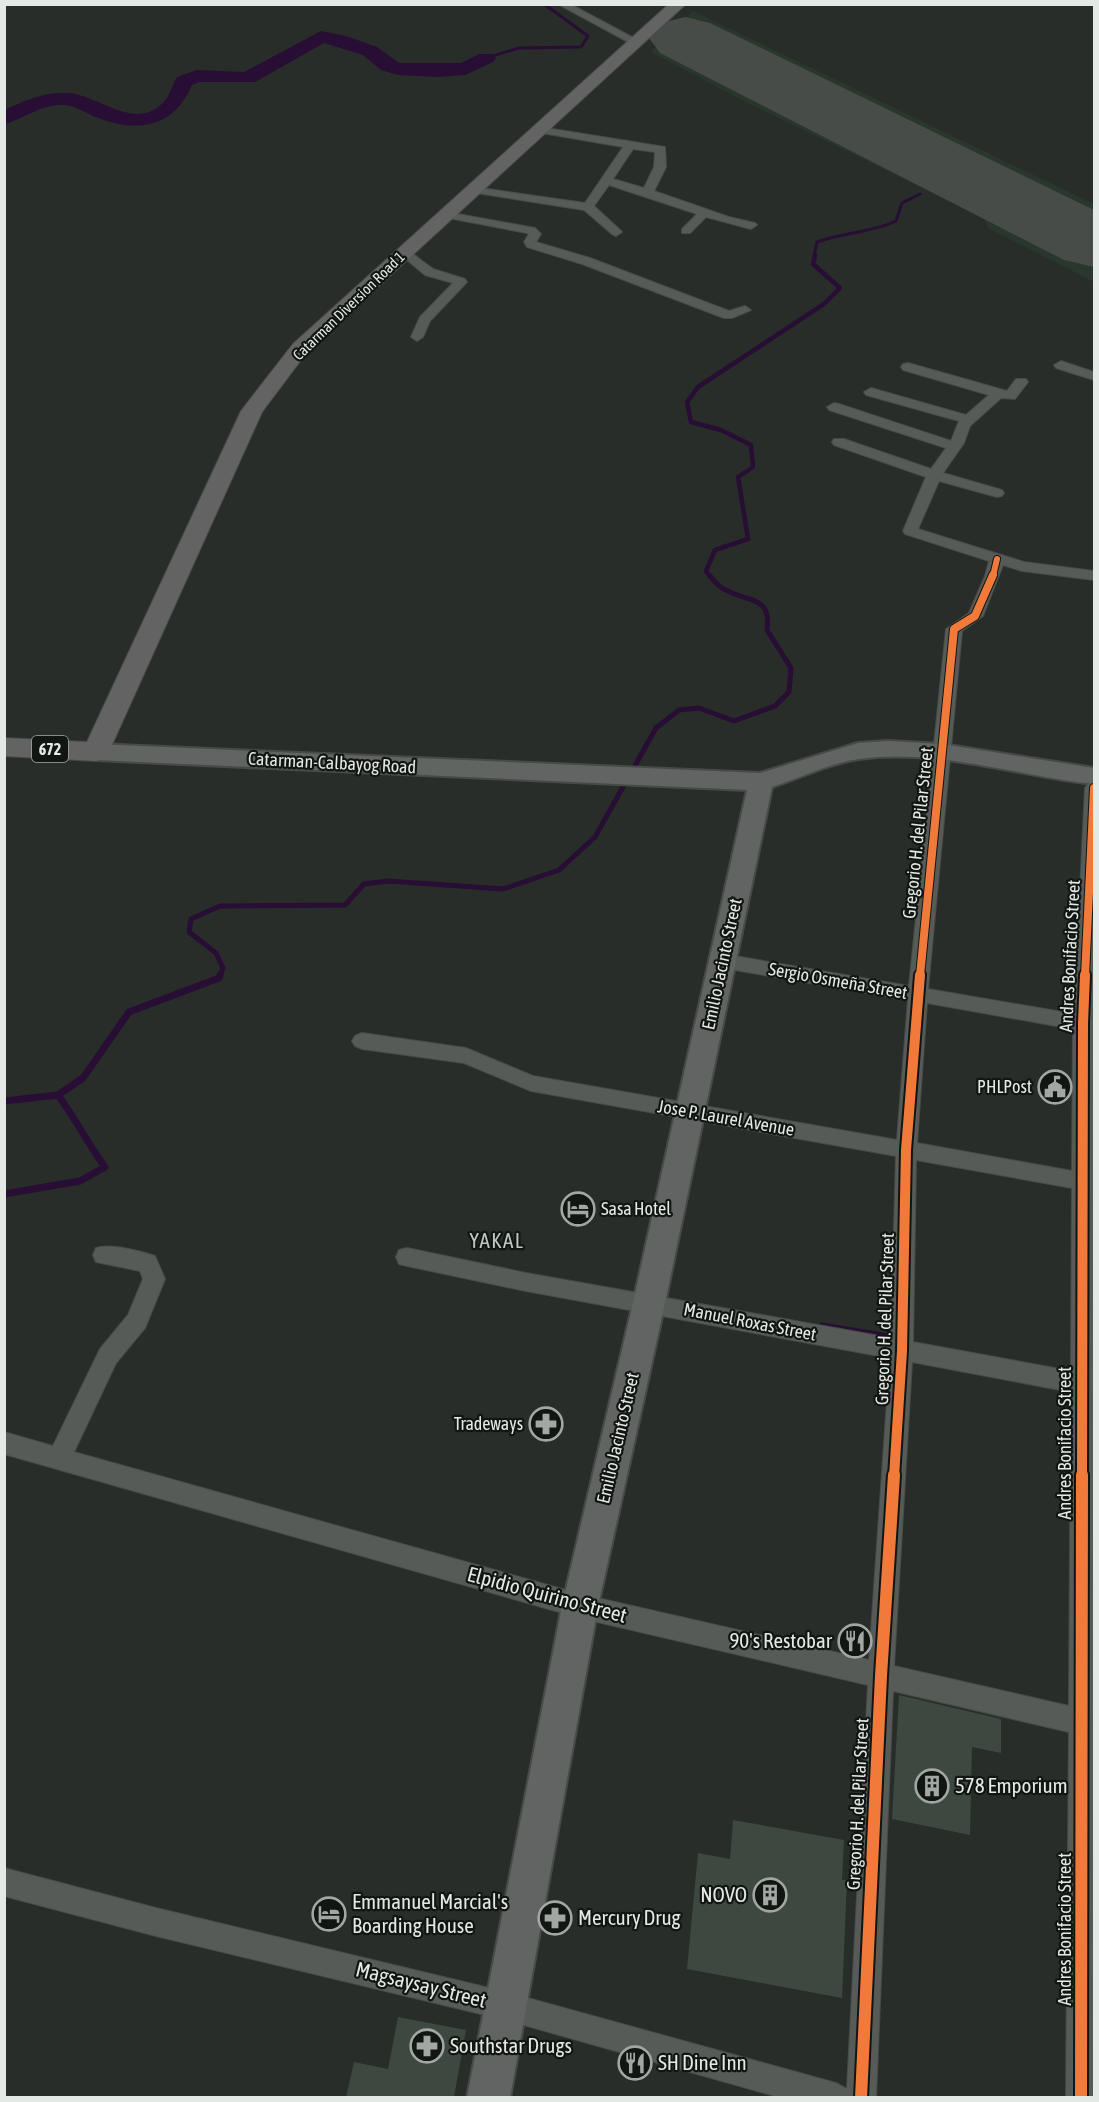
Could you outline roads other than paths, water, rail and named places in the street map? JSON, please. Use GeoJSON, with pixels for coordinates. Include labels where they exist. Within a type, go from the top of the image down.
{"type":"FeatureCollection","features":[{"type":"Feature","properties":{"kind":"main road","name":"Catarman Diversion Road 1"},"geometry":{"type":"LineString","coordinates":[[96,752],[252,411],[300,348],[679,4]]}},
{"type":"Feature","properties":{"kind":"main road","name":"Catarman-Calbayog Road"},"geometry":{"type":"LineString","coordinates":[[4,747],[761,782]]}},
{"type":"Feature","properties":{"kind":"main road","name":"672"},"geometry":{"type":"LineString","coordinates":[[761,782],[808,764],[858,751],[888,748],[942,753],[1095,776]]}},
{"type":"Feature","properties":{"kind":"main road","name":"Emilio Jacinto Street"},"geometry":{"type":"LineString","coordinates":[[488,2097],[580,1606],[649,1303],[761,782]]}},
{"type":"Feature","properties":{"kind":"street"},"geometry":{"type":"LineString","coordinates":[[562,4],[636,42]]}},
{"type":"Feature","properties":{"kind":"street"},"geometry":{"type":"LineString","coordinates":[[540,130],[585,140],[661,149],[660,167],[648,192]]}},
{"type":"Feature","properties":{"kind":"street"},"geometry":{"type":"LineString","coordinates":[[588,207],[630,145]]}},
{"type":"Feature","properties":{"kind":"street"},"geometry":{"type":"LineString","coordinates":[[607,181],[648,192],[704,213],[751,225]]}},
{"type":"Feature","properties":{"kind":"street"},"geometry":{"type":"LineString","coordinates":[[474,190],[588,207],[616,232]]}},
{"type":"Feature","properties":{"kind":"street"},"geometry":{"type":"LineString","coordinates":[[686,231],[704,213]]}},
{"type":"Feature","properties":{"kind":"street"},"geometry":{"type":"LineString","coordinates":[[447,215],[531,230],[535,234],[531,244],[586,261],[728,315],[745,310]]}},
{"type":"Feature","properties":{"kind":"street"},"geometry":{"type":"LineString","coordinates":[[405,252],[429,272],[461,282],[424,320],[417,337]]}},
{"type":"Feature","properties":{"kind":"street"},"geometry":{"type":"LineString","coordinates":[[1061,365],[1095,376]]}},
{"type":"Feature","properties":{"kind":"street"},"geometry":{"type":"LineString","coordinates":[[908,367],[1010,396],[1021,382]]}},
{"type":"Feature","properties":{"kind":"street"},"geometry":{"type":"LineString","coordinates":[[871,392],[969,420]]}},
{"type":"Feature","properties":{"kind":"street"},"geometry":{"type":"LineString","coordinates":[[998,394],[964,424],[954,446],[934,475],[910,531],[1022,566],[1095,575]]}},
{"type":"Feature","properties":{"kind":"street"},"geometry":{"type":"LineString","coordinates":[[834,407],[954,446]]}},
{"type":"Feature","properties":{"kind":"street"},"geometry":{"type":"LineString","coordinates":[[839,442],[934,475],[997,493]]}},
{"type":"Feature","properties":{"kind":"street","name":"Gregorio H. del Pilar Street"},"geometry":{"type":"LineString","coordinates":[[861,2097],[881,1676],[902,1351],[906,1150],[918,995],[954,629],[975,616],[993,576],[997,559]]}},
{"type":"Feature","properties":{"kind":"street","name":"Andres Bonifacio Street"},"geometry":{"type":"LineString","coordinates":[[1081,2097],[1088,1723],[1089,1024],[1095,789]]}},
{"type":"Feature","properties":{"kind":"street","name":"Sergio Osmeña Street"},"geometry":{"type":"LineString","coordinates":[[723,961],[1089,1024]]}},
{"type":"Feature","properties":{"kind":"street","name":"Jose P. Laurel Avenue"},"geometry":{"type":"LineString","coordinates":[[362,1041],[466,1056],[531,1083],[1088,1182]]}},
{"type":"Feature","properties":{"kind":"street"},"geometry":{"type":"LineString","coordinates":[[60,1458],[79,1413],[108,1356],[137,1321],[154,1279],[147,1263],[104,1255]]}},
{"type":"Feature","properties":{"kind":"street","name":"Manuel Roxas Street"},"geometry":{"type":"LineString","coordinates":[[407,1257],[1088,1384]]}},
{"type":"Feature","properties":{"kind":"street","name":"Elpidio Quirino Street"},"geometry":{"type":"LineString","coordinates":[[4,1443],[580,1606],[1088,1723]]}},
{"type":"Feature","properties":{"kind":"street","name":"Magsaysay Street"},"geometry":{"type":"LineString","coordinates":[[4,1882],[156,1922],[506,2006],[836,2097]]}},
{"type":"Feature","properties":{"kind":"waterway"},"geometry":{"type":"LineString","coordinates":[[486,58],[519,48],[581,47],[588,36],[544,4]]}},
{"type":"Feature","properties":{"kind":"waterway"},"geometry":{"type":"LineString","coordinates":[[4,118],[43,100],[69,99],[109,115],[134,121],[162,113],[176,100],[184,81],[197,76],[248,78],[321,37],[339,40],[370,51],[388,66],[398,69],[438,71],[465,69],[486,58]]}},
{"type":"Feature","properties":{"kind":"waterway"},"geometry":{"type":"LineString","coordinates":[[814,256],[817,242],[877,228],[896,221],[902,203],[920,194]]}},
{"type":"Feature","properties":{"kind":"waterway"},"geometry":{"type":"LineString","coordinates":[[710,576],[706,571],[715,550],[748,539],[738,477],[753,467],[751,445],[721,430],[691,422],[687,402],[698,387],[824,304],[840,288],[813,264],[815,255]]}},
{"type":"Feature","properties":{"kind":"waterway"},"geometry":{"type":"LineString","coordinates":[[220,976],[223,968],[216,953],[189,932],[191,919],[220,906],[345,905],[364,884],[388,881],[503,889],[559,870],[595,837],[656,728],[679,710],[699,708],[734,721],[775,706],[789,692],[791,668],[767,630],[765,610],[761,604],[722,588],[709,575]]}},
{"type":"Feature","properties":{"kind":"waterway"},"geometry":{"type":"LineString","coordinates":[[58,1095],[83,1078],[129,1012],[219,978],[220,975]]}},
{"type":"Feature","properties":{"kind":"waterway"},"geometry":{"type":"LineString","coordinates":[[4,1101],[58,1095]]}},
{"type":"Feature","properties":{"kind":"waterway"},"geometry":{"type":"LineString","coordinates":[[4,1194],[80,1181],[105,1167],[58,1095]]}},
{"type":"Feature","properties":{"kind":"waterway"},"geometry":{"type":"LineString","coordinates":[[822,1326],[883,1336]]}},
{"type":"Feature","properties":{"kind":"place","name":"PHLPost"},"geometry":{"type":"Point","coordinates":[1055,1087]}},
{"type":"Feature","properties":{"kind":"place","name":"Sasa Hotel"},"geometry":{"type":"Point","coordinates":[578,1209]}},
{"type":"Feature","properties":{"kind":"place","name":"Tradeways"},"geometry":{"type":"Point","coordinates":[546,1424]}},
{"type":"Feature","properties":{"kind":"place","name":"90's Restobar"},"geometry":{"type":"Point","coordinates":[855,1641]}},
{"type":"Feature","properties":{"kind":"place","name":"578 Emporium"},"geometry":{"type":"Point","coordinates":[932,1786]}},
{"type":"Feature","properties":{"kind":"place","name":"NOVO"},"geometry":{"type":"Point","coordinates":[770,1895]}},
{"type":"Feature","properties":{"kind":"place","name":"Emmanuel Marcial's Boarding House"},"geometry":{"type":"Point","coordinates":[329,1914]}},
{"type":"Feature","properties":{"kind":"place","name":"Mercury Drug"},"geometry":{"type":"Point","coordinates":[555,1918]}},
{"type":"Feature","properties":{"kind":"place","name":"Southstar Drugs"},"geometry":{"type":"Point","coordinates":[427,2046]}},
{"type":"Feature","properties":{"kind":"place","name":"SH Dine Inn"},"geometry":{"type":"Point","coordinates":[635,2063]}},
{"type":"Feature","properties":{"kind":"district","name":"YAKAL"},"geometry":{"type":"Point","coordinates":[497,1241]}}]}
